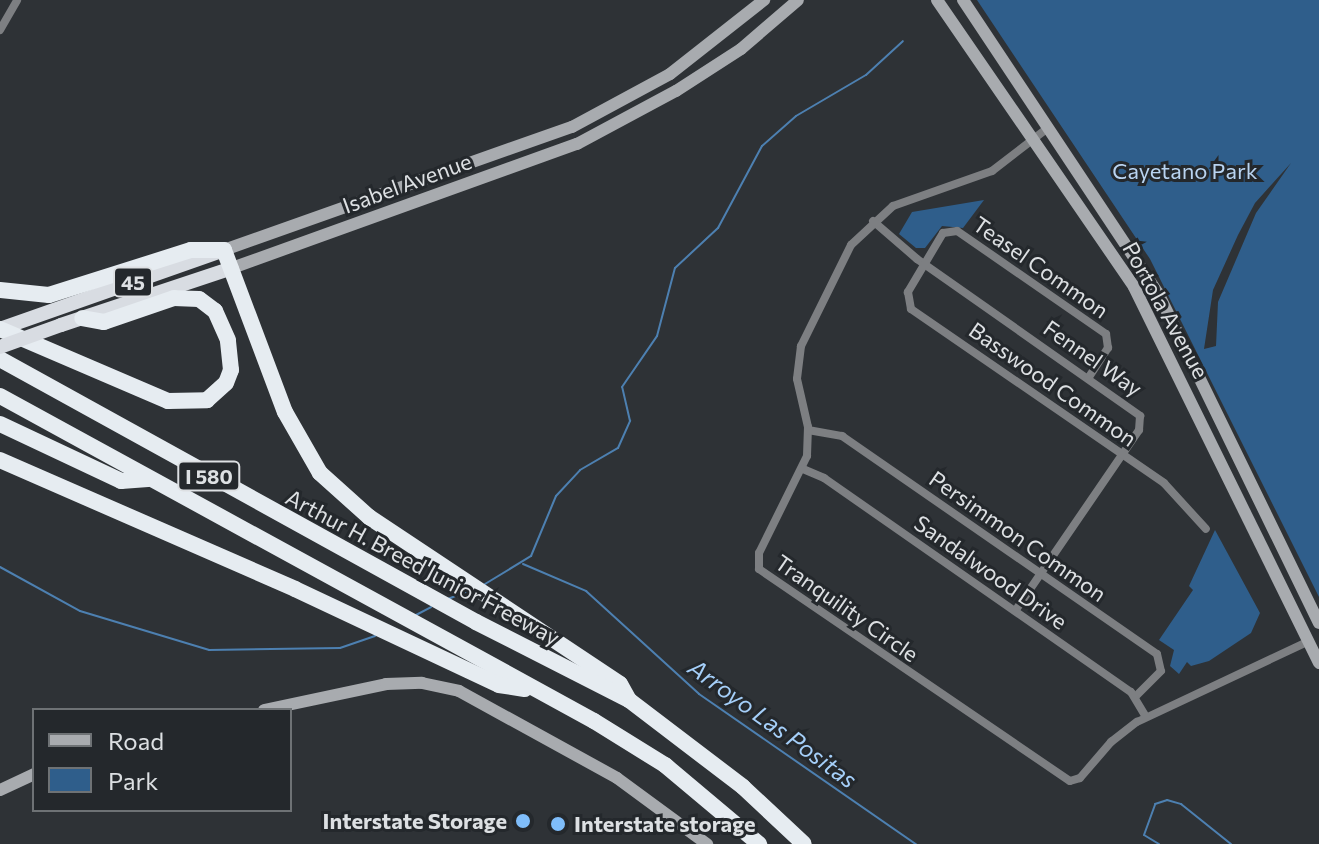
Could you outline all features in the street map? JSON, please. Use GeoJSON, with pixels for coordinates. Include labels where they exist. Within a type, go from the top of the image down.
{"type":"FeatureCollection","features":[{"type":"Feature","properties":{"kind":"highway"},"geometry":{"type":"LineString","coordinates":[[0,290],[62,293],[191,250],[224,250],[285,412],[320,473],[350,503],[620,684],[629,700]]}},
{"type":"Feature","properties":{"kind":"highway","name":"Isabel Avenue"},"geometry":{"type":"LineString","coordinates":[[0,329],[224,250]]}},
{"type":"Feature","properties":{"kind":"highway","name":"Isabel Avenue"},"geometry":{"type":"LineString","coordinates":[[0,347],[232,268]]}},
{"type":"Feature","properties":{"kind":"highway"},"geometry":{"type":"LineString","coordinates":[[0,329],[168,401],[195,404],[226,383],[232,354],[228,340],[215,311],[199,299],[174,298],[104,322],[82,318]]}},
{"type":"Feature","properties":{"kind":"highway","name":"Arthur H. Breed Junior Freeway"},"geometry":{"type":"LineString","coordinates":[[0,359],[418,591],[629,700],[733,779],[804,844]]}},
{"type":"Feature","properties":{"kind":"highway","name":"I 580"},"geometry":{"type":"LineString","coordinates":[[0,396],[445,637],[665,765],[759,844]]}},
{"type":"Feature","properties":{"kind":"highway"},"geometry":{"type":"LineString","coordinates":[[0,424],[121,481],[149,479]]}},
{"type":"Feature","properties":{"kind":"highway"},"geometry":{"type":"LineString","coordinates":[[0,460],[361,619],[499,685],[535,690]]}},
{"type":"Feature","properties":{"kind":"main road","name":"Isabel Avenue"},"geometry":{"type":"LineString","coordinates":[[224,250],[572,127],[670,74],[764,0]]}},
{"type":"Feature","properties":{"kind":"main road","name":"Isabel Avenue"},"geometry":{"type":"LineString","coordinates":[[232,268],[577,144],[715,66],[798,0]]}},
{"type":"Feature","properties":{"kind":"main road","name":"Portola Avenue"},"geometry":{"type":"LineString","coordinates":[[937,0],[1155,325],[1319,663]]}},
{"type":"Feature","properties":{"kind":"main road","name":"Portola Avenue"},"geometry":{"type":"LineString","coordinates":[[963,0],[1158,293],[1319,623]]}},
{"type":"Feature","properties":{"kind":"main road"},"geometry":{"type":"LineString","coordinates":[[273,708],[386,684],[441,686],[476,698],[591,762],[698,841]]}},
{"type":"Feature","properties":{"kind":"main road"},"geometry":{"type":"LineString","coordinates":[[0,790],[32,775]]}},
{"type":"Feature","properties":{"kind":"street"},"geometry":{"type":"LineString","coordinates":[[0,30],[17,0]]}},
{"type":"Feature","properties":{"kind":"street","name":"Tranquility Circle"},"geometry":{"type":"LineString","coordinates":[[1052,131],[992,171],[900,202],[873,221],[851,245],[801,346],[797,379],[808,430],[803,469],[759,553],[758,566],[766,577],[1068,781],[1080,778],[1111,742],[1146,717],[1309,641]]}},
{"type":"Feature","properties":{"kind":"street","name":"Fennel Way"},"geometry":{"type":"LineString","coordinates":[[873,221],[922,263],[1089,377],[1140,416],[1140,428],[1015,611]]}},
{"type":"Feature","properties":{"kind":"street","name":"Teasel Common"},"geometry":{"type":"LineString","coordinates":[[922,263],[943,233],[957,231],[1106,334],[1108,348],[1089,377]]}},
{"type":"Feature","properties":{"kind":"street","name":"Basswood Common"},"geometry":{"type":"LineString","coordinates":[[922,263],[907,294],[911,309],[1171,489],[1206,529]]}},
{"type":"Feature","properties":{"kind":"street","name":"Persimmon Common"},"geometry":{"type":"LineString","coordinates":[[808,430],[842,436],[1159,656],[1161,671],[1136,696]]}},
{"type":"Feature","properties":{"kind":"street","name":"Sandalwood Drive"},"geometry":{"type":"LineString","coordinates":[[803,469],[824,478],[1136,696],[1146,717]]}},
{"type":"Feature","properties":{"kind":"green space","name":"Cayetano Park"},"geometry":{"type":"Polygon","coordinates":[[[977,0],[1319,0],[1319,597],[1150,259],[977,0]],[[1291,163],[1255,203],[1238,235],[1213,290],[1204,349],[1216,346],[1218,302],[1256,213],[1291,163]]]}},
{"type":"Feature","properties":{"kind":"green space"},"geometry":{"type":"Polygon","coordinates":[[[984,200],[963,228],[942,226],[925,248],[916,248],[899,234],[912,212],[984,200]]]}},
{"type":"Feature","properties":{"kind":"green space"},"geometry":{"type":"Polygon","coordinates":[[[1215,530],[1260,613],[1251,633],[1209,661],[1191,666],[1187,662],[1179,674],[1170,666],[1174,650],[1159,640],[1193,590],[1189,586],[1215,530]]]}},
{"type":"Feature","properties":{"kind":"waterway"},"geometry":{"type":"LineString","coordinates":[[485,584],[531,556],[556,496],[580,470],[618,448],[630,421],[622,387],[657,336],[675,268],[718,228],[762,146],[796,116],[866,75],[903,41]]}},
{"type":"Feature","properties":{"kind":"waterway","name":"Arroyo Las Positas"},"geometry":{"type":"LineString","coordinates":[[523,564],[586,591],[699,694],[916,844]]}},
{"type":"Feature","properties":{"kind":"waterway","name":"Arroyo Las Positas"},"geometry":{"type":"LineString","coordinates":[[0,567],[80,611],[209,650],[340,648],[375,636]]}},
{"type":"Feature","properties":{"kind":"waterway","name":"Arroyo Las Positas"},"geometry":{"type":"LineString","coordinates":[[448,599],[468,591]]}},
{"type":"Feature","properties":{"kind":"waterway","name":"Arroyo Las Positas"},"geometry":{"type":"LineString","coordinates":[[416,615],[431,607]]}},
{"type":"Feature","properties":{"kind":"waterway","name":"Arroyo Las Positas"},"geometry":{"type":"LineString","coordinates":[[1159,844],[1144,835],[1155,804],[1167,800],[1181,804],[1231,844]]}},
{"type":"Feature","properties":{"kind":"place","name":"Interstate Storage"},"geometry":{"type":"Point","coordinates":[523,821]}},
{"type":"Feature","properties":{"kind":"place","name":"Interstate storage"},"geometry":{"type":"Point","coordinates":[558,824]}}]}
